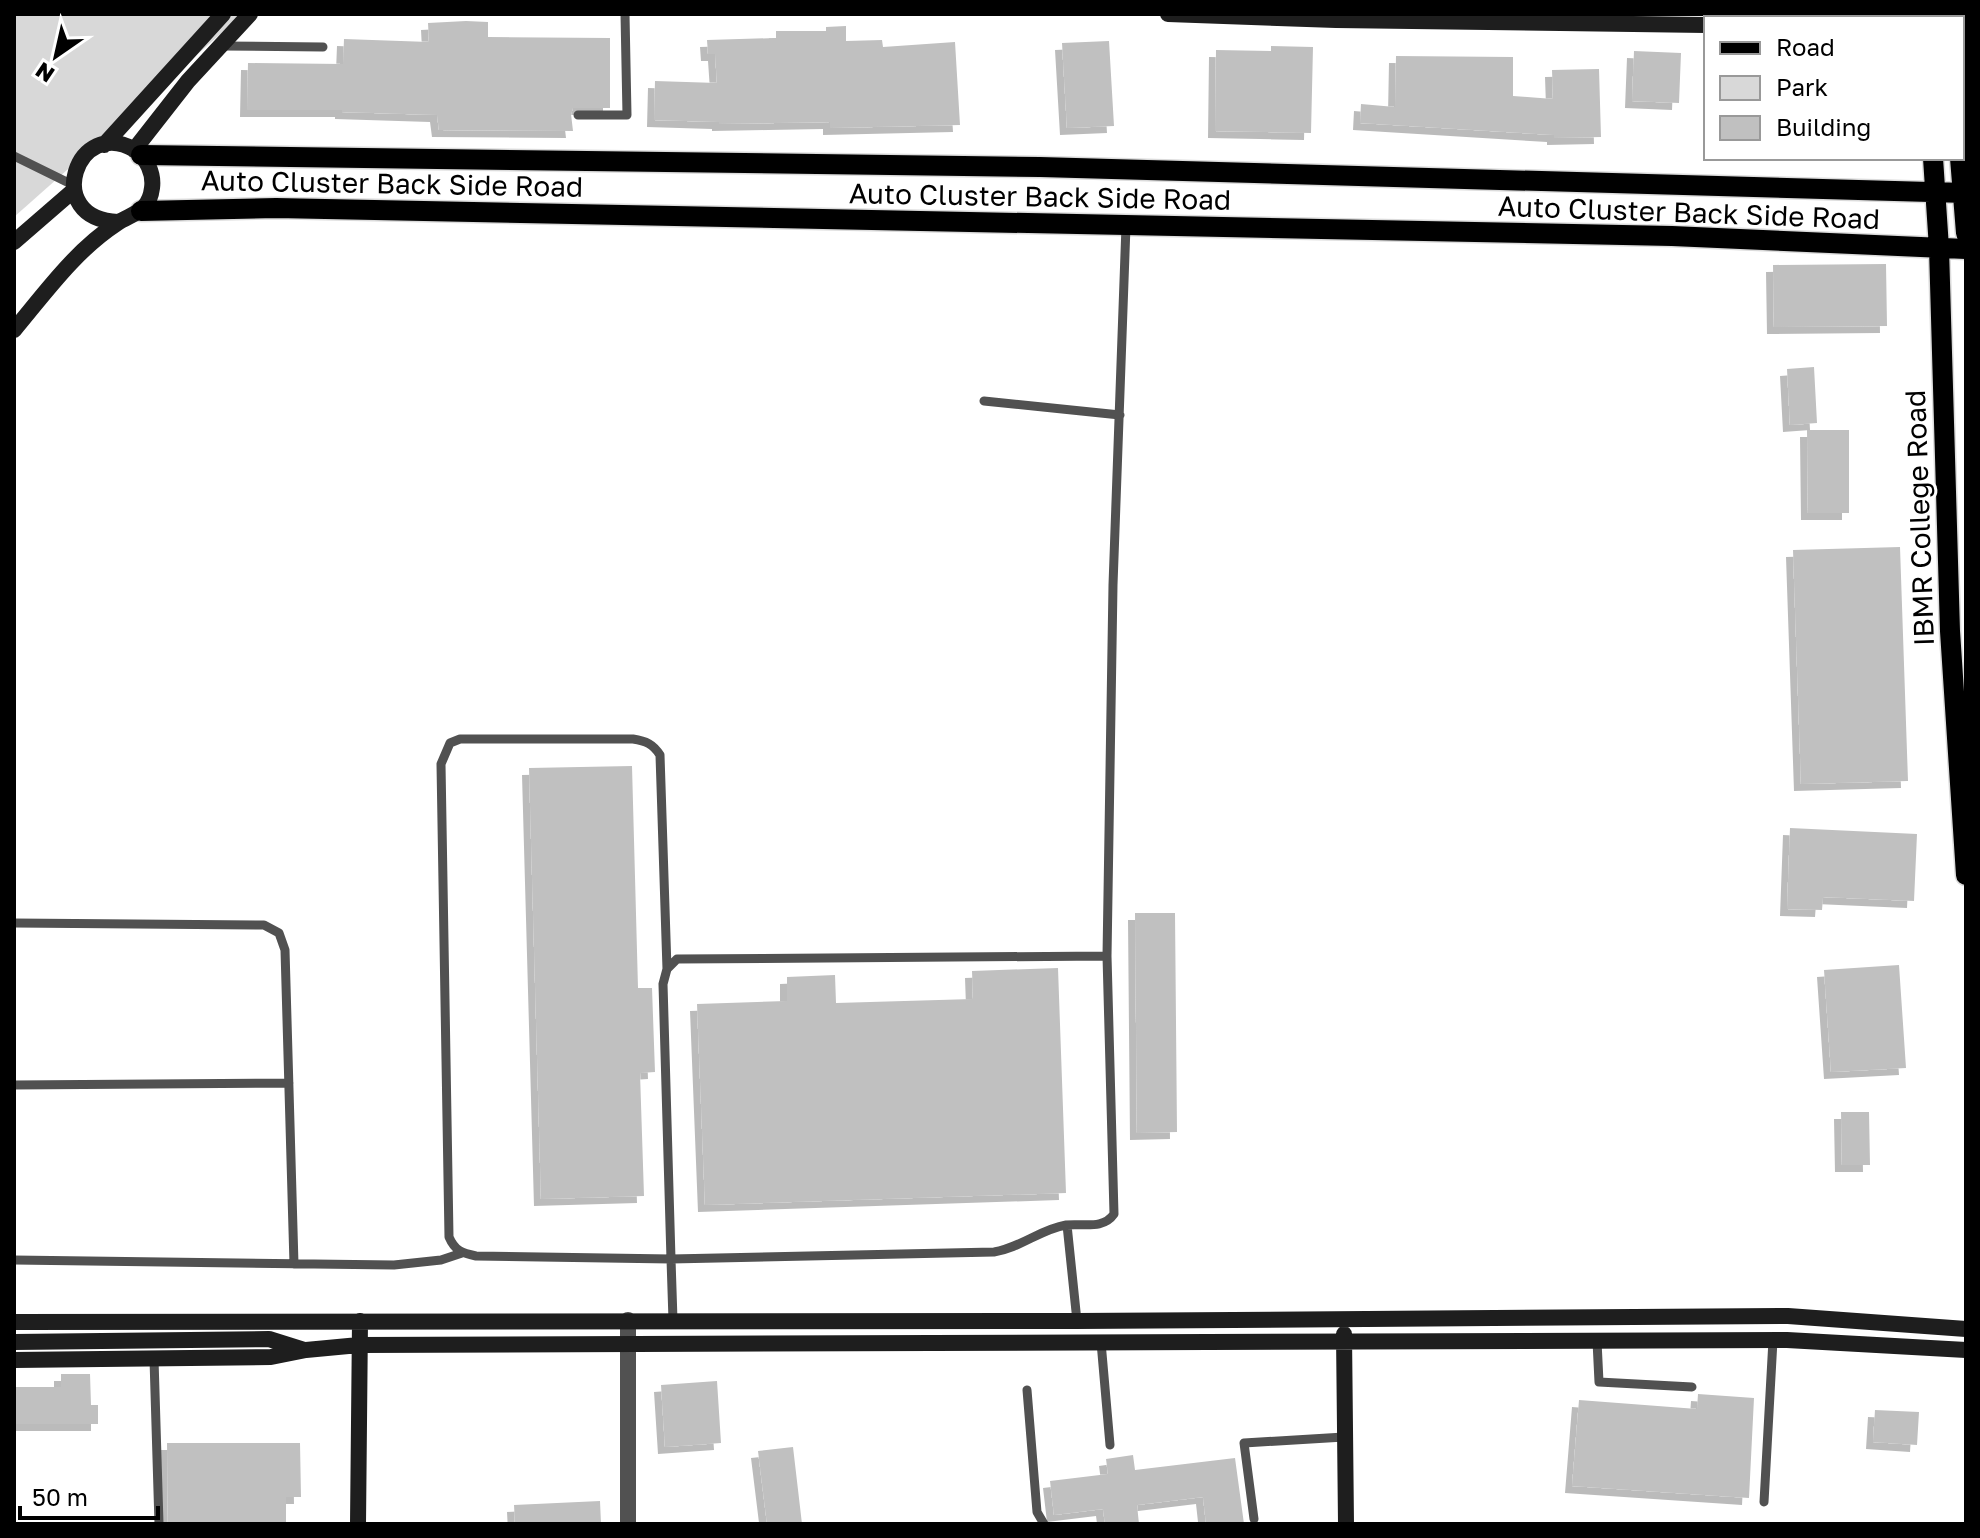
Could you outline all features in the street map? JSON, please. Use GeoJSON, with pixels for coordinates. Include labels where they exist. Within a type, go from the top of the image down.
{"type":"FeatureCollection","features":[{"type":"Feature","properties":{"kind":"main road"},"geometry":{"type":"LineString","coordinates":[[118,222],[105,222],[83,209],[74,188],[74,173],[79,161],[88,151],[104,145],[223,14]]}},
{"type":"Feature","properties":{"kind":"main road"},"geometry":{"type":"LineString","coordinates":[[141,211],[152,189],[152,176],[138,152],[164,110],[250,14]]}},
{"type":"Feature","properties":{"kind":"main road"},"geometry":{"type":"LineString","coordinates":[[1168,14],[1704,21]]}},
{"type":"Feature","properties":{"kind":"main road","name":"Auto Cluster Back Side Road"},"geometry":{"type":"LineString","coordinates":[[104,145],[121,144],[138,152],[1040,167],[1965,193]]}},
{"type":"Feature","properties":{"kind":"main road","name":"IBMR College Road"},"geometry":{"type":"LineString","coordinates":[[1933,160],[1957,591],[1966,875]]}},
{"type":"Feature","properties":{"kind":"main road"},"geometry":{"type":"LineString","coordinates":[[1960,160],[1966,233]]}},
{"type":"Feature","properties":{"kind":"main road"},"geometry":{"type":"LineString","coordinates":[[14,242],[74,188]]}},
{"type":"Feature","properties":{"kind":"main road","name":"Auto Cluster Back Side Road"},"geometry":{"type":"LineString","coordinates":[[14,330],[66,267],[118,222],[130,219],[141,211],[276,208],[1672,236],[1966,249]]}},
{"type":"Feature","properties":{"kind":"main road"},"geometry":{"type":"LineString","coordinates":[[14,1322],[1077,1321],[1788,1316],[1966,1329]]}},
{"type":"Feature","properties":{"kind":"main road"},"geometry":{"type":"LineString","coordinates":[[1344,1317],[1346,1524]]}},
{"type":"Feature","properties":{"kind":"main road"},"geometry":{"type":"LineString","coordinates":[[1122,1343],[1123,1320]]}},
{"type":"Feature","properties":{"kind":"main road"},"geometry":{"type":"LineString","coordinates":[[358,1524],[360,1321]]}},
{"type":"Feature","properties":{"kind":"main road"},"geometry":{"type":"LineString","coordinates":[[14,1342],[269,1339],[306,1350]]}},
{"type":"Feature","properties":{"kind":"main road"},"geometry":{"type":"LineString","coordinates":[[14,1360],[271,1357],[359,1345],[1773,1340],[1966,1350]]}},
{"type":"Feature","properties":{"kind":"street"},"geometry":{"type":"LineString","coordinates":[[628,1320],[628,1524]]}},
{"type":"Feature","properties":{"kind":"lane"},"geometry":{"type":"LineString","coordinates":[[578,115],[627,115],[625,14]]}},
{"type":"Feature","properties":{"kind":"lane"},"geometry":{"type":"LineString","coordinates":[[221,46],[323,47]]}},
{"type":"Feature","properties":{"kind":"lane"},"geometry":{"type":"LineString","coordinates":[[14,156],[74,188]]}},
{"type":"Feature","properties":{"kind":"lane"},"geometry":{"type":"LineString","coordinates":[[1937,216],[1966,216]]}},
{"type":"Feature","properties":{"kind":"lane"},"geometry":{"type":"LineString","coordinates":[[673,1320],[671,1259],[663,984],[667,969],[660,755],[654,746],[633,739],[460,739],[450,743],[441,764],[449,1237],[453,1247],[476,1256],[671,1259],[994,1252],[1006,1251],[1054,1228],[1104,1224],[1114,1214],[1107,956],[1113,601],[1126,226]]}},
{"type":"Feature","properties":{"kind":"lane"},"geometry":{"type":"LineString","coordinates":[[984,401],[1120,415]]}},
{"type":"Feature","properties":{"kind":"lane"},"geometry":{"type":"LineString","coordinates":[[14,923],[264,925],[279,933],[285,950],[294,1264]]}},
{"type":"Feature","properties":{"kind":"lane"},"geometry":{"type":"LineString","coordinates":[[667,969],[677,959],[1107,956]]}},
{"type":"Feature","properties":{"kind":"lane"},"geometry":{"type":"LineString","coordinates":[[14,1085],[289,1083]]}},
{"type":"Feature","properties":{"kind":"lane"},"geometry":{"type":"LineString","coordinates":[[1067,1225],[1077,1321]]}},
{"type":"Feature","properties":{"kind":"lane"},"geometry":{"type":"LineString","coordinates":[[14,1260],[394,1265],[441,1260],[462,1253]]}},
{"type":"Feature","properties":{"kind":"lane"},"geometry":{"type":"LineString","coordinates":[[1764,1502],[1773,1340]]}},
{"type":"Feature","properties":{"kind":"lane"},"geometry":{"type":"LineString","coordinates":[[1597,1341],[1599,1382],[1692,1387]]}},
{"type":"Feature","properties":{"kind":"lane"},"geometry":{"type":"LineString","coordinates":[[1101,1342],[1110,1445]]}},
{"type":"Feature","properties":{"kind":"lane"},"geometry":{"type":"LineString","coordinates":[[154,1359],[159,1524]]}},
{"type":"Feature","properties":{"kind":"lane"},"geometry":{"type":"LineString","coordinates":[[1027,1390],[1037,1512],[1044,1524]]}},
{"type":"Feature","properties":{"kind":"lane"},"geometry":{"type":"LineString","coordinates":[[1254,1519],[1244,1443],[1344,1437]]}},
{"type":"Feature","properties":{"kind":"green space"},"geometry":{"type":"Polygon","coordinates":[[[14,14],[243,14],[14,217],[14,14]]]}},
{"type":"Feature","properties":{"kind":"building"},"geometry":{"type":"Polygon","coordinates":[[[488,22],[488,37],[610,38],[610,108],[573,108],[573,131],[439,130],[437,115],[342,110],[247,110],[248,63],[343,64],[344,39],[429,42],[428,23],[488,22]]]}},
{"type":"Feature","properties":{"kind":"building"},"geometry":{"type":"Polygon","coordinates":[[[846,26],[846,41],[882,40],[883,47],[955,42],[960,125],[830,128],[830,122],[719,124],[654,120],[655,81],[717,83],[715,54],[708,54],[707,40],[776,38],[776,31],[826,31],[826,27],[846,26]]]}},
{"type":"Feature","properties":{"kind":"building"},"geometry":{"type":"Polygon","coordinates":[[[1109,41],[1114,126],[1067,128],[1062,43],[1109,41]]]}},
{"type":"Feature","properties":{"kind":"building"},"geometry":{"type":"Polygon","coordinates":[[[1271,46],[1313,47],[1311,133],[1215,131],[1216,50],[1271,51],[1271,46]]]}},
{"type":"Feature","properties":{"kind":"building"},"geometry":{"type":"Polygon","coordinates":[[[1634,51],[1681,53],[1679,103],[1632,101],[1634,51]]]}},
{"type":"Feature","properties":{"kind":"building"},"geometry":{"type":"Polygon","coordinates":[[[1396,56],[1513,57],[1513,96],[1553,99],[1552,70],[1599,69],[1601,137],[1554,138],[1554,135],[1360,123],[1361,104],[1395,107],[1396,56]]]}},
{"type":"Feature","properties":{"kind":"building"},"geometry":{"type":"Polygon","coordinates":[[[1886,264],[1887,326],[1774,327],[1773,265],[1886,264]]]}},
{"type":"Feature","properties":{"kind":"building"},"geometry":{"type":"Polygon","coordinates":[[[1814,367],[1817,423],[1790,425],[1787,369],[1814,367]]]}},
{"type":"Feature","properties":{"kind":"building"},"geometry":{"type":"Polygon","coordinates":[[[1807,430],[1849,430],[1849,513],[1808,513],[1807,430]]]}},
{"type":"Feature","properties":{"kind":"building"},"geometry":{"type":"Polygon","coordinates":[[[1900,547],[1908,781],[1801,784],[1793,550],[1900,547]]]}},
{"type":"Feature","properties":{"kind":"building"},"geometry":{"type":"Polygon","coordinates":[[[632,766],[638,988],[652,988],[655,1072],[640,1073],[644,1196],[541,1199],[529,768],[632,766]]]}},
{"type":"Feature","properties":{"kind":"building"},"geometry":{"type":"Polygon","coordinates":[[[1790,828],[1917,834],[1914,901],[1823,897],[1822,910],[1787,909],[1790,828]]]}},
{"type":"Feature","properties":{"kind":"building"},"geometry":{"type":"Polygon","coordinates":[[[1135,913],[1175,913],[1177,1132],[1137,1133],[1135,913]]]}},
{"type":"Feature","properties":{"kind":"building"},"geometry":{"type":"Polygon","coordinates":[[[1899,965],[1906,1068],[1831,1072],[1824,970],[1899,965]]]}},
{"type":"Feature","properties":{"kind":"building"},"geometry":{"type":"Polygon","coordinates":[[[1058,968],[1066,1193],[705,1205],[697,1004],[787,1001],[787,977],[835,975],[836,1003],[973,999],[972,971],[1058,968]]]}},
{"type":"Feature","properties":{"kind":"building"},"geometry":{"type":"Polygon","coordinates":[[[1841,1112],[1869,1112],[1870,1165],[1842,1165],[1841,1112]]]}},
{"type":"Feature","properties":{"kind":"building"},"geometry":{"type":"Polygon","coordinates":[[[61,1374],[90,1374],[91,1405],[98,1405],[98,1424],[14,1424],[14,1387],[61,1387],[61,1374]]]}},
{"type":"Feature","properties":{"kind":"building"},"geometry":{"type":"Polygon","coordinates":[[[717,1381],[721,1443],[665,1447],[661,1385],[717,1381]]]}},
{"type":"Feature","properties":{"kind":"building"},"geometry":{"type":"Polygon","coordinates":[[[1698,1394],[1754,1398],[1749,1498],[1572,1486],[1579,1400],[1697,1409],[1698,1394]]]}},
{"type":"Feature","properties":{"kind":"building"},"geometry":{"type":"Polygon","coordinates":[[[1875,1410],[1919,1412],[1917,1445],[1873,1442],[1875,1410]]]}},
{"type":"Feature","properties":{"kind":"building"},"geometry":{"type":"Polygon","coordinates":[[[167,1443],[300,1443],[301,1497],[286,1497],[286,1524],[168,1524],[167,1443]]]}},
{"type":"Feature","properties":{"kind":"building"},"geometry":{"type":"Polygon","coordinates":[[[793,1447],[802,1524],[767,1524],[758,1451],[793,1447]]]}},
{"type":"Feature","properties":{"kind":"building"},"geometry":{"type":"Polygon","coordinates":[[[1133,1455],[1135,1470],[1235,1458],[1244,1524],[1206,1524],[1203,1497],[1137,1505],[1139,1524],[1105,1524],[1103,1509],[1054,1515],[1050,1481],[1108,1474],[1106,1459],[1133,1455]]]}},
{"type":"Feature","properties":{"kind":"building"},"geometry":{"type":"Polygon","coordinates":[[[600,1501],[601,1524],[515,1524],[514,1505],[600,1501]]]}}]}
